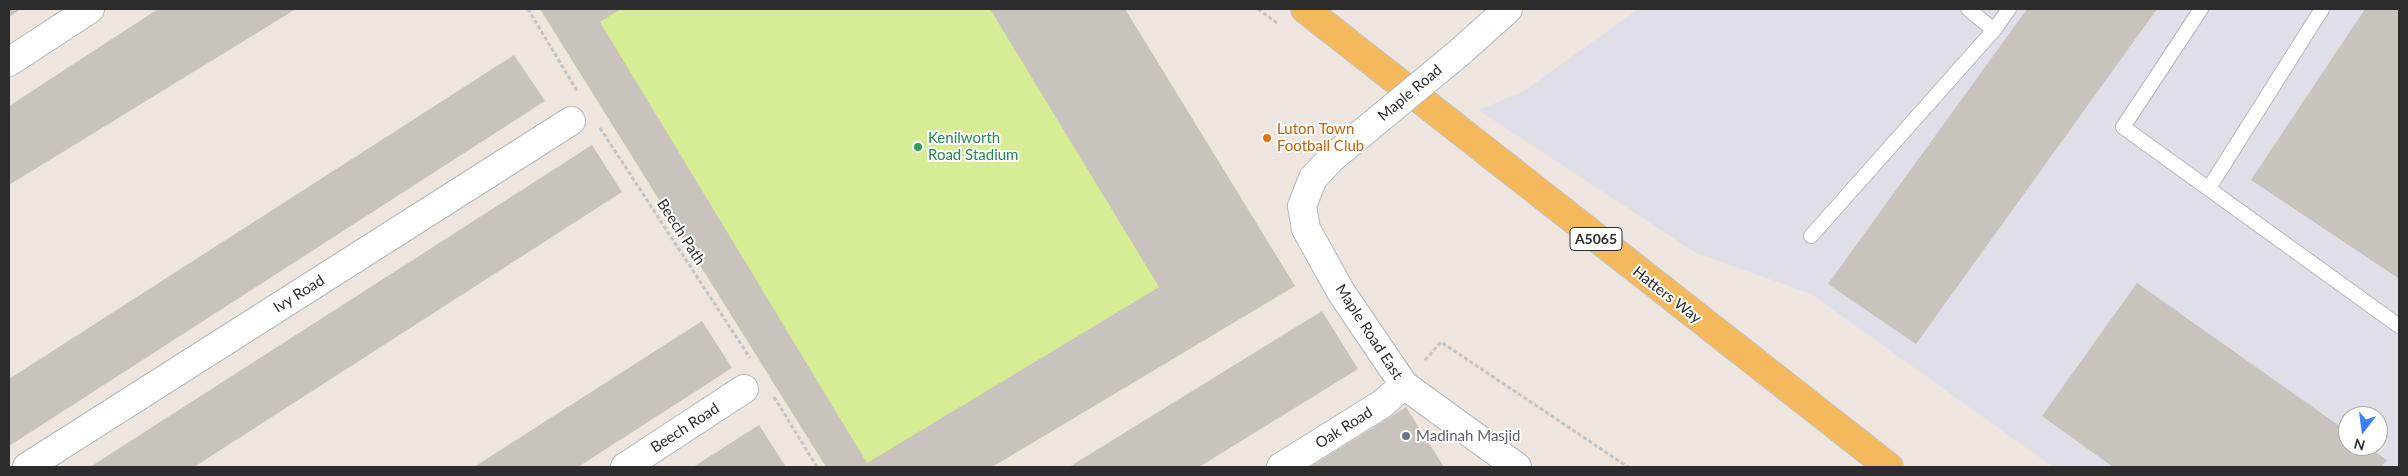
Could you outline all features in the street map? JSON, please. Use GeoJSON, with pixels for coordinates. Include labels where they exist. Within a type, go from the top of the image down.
{"type":"FeatureCollection","features":[{"type":"Feature","properties":{"kind":"main road","name":"Hatters Way"},"geometry":{"type":"LineString","coordinates":[[1305,9],[1889,467]]}},
{"type":"Feature","properties":{"kind":"street"},"geometry":{"type":"LineString","coordinates":[[9,62],[90,9]]}},
{"type":"Feature","properties":{"kind":"street","name":"Maple Road"},"geometry":{"type":"LineString","coordinates":[[1302,206],[1313,178],[1332,158],[1460,52],[1508,9]]}},
{"type":"Feature","properties":{"kind":"street","name":"Ivy Road"},"geometry":{"type":"LineString","coordinates":[[26,467],[571,121]]}},
{"type":"Feature","properties":{"kind":"street","name":"Maple Road East"},"geometry":{"type":"LineString","coordinates":[[1302,206],[1306,228],[1341,292],[1404,385],[1517,467]]}},
{"type":"Feature","properties":{"kind":"street","name":"Beech Road"},"geometry":{"type":"LineString","coordinates":[[625,467],[757,382]]}},
{"type":"Feature","properties":{"kind":"street","name":"Oak Road"},"geometry":{"type":"LineString","coordinates":[[1281,467],[1382,404],[1404,385]]}},
{"type":"Feature","properties":{"kind":"lane"},"geometry":{"type":"LineString","coordinates":[[1968,9],[1994,30]]}},
{"type":"Feature","properties":{"kind":"lane"},"geometry":{"type":"LineString","coordinates":[[1811,236],[1994,30],[2009,9]]}},
{"type":"Feature","properties":{"kind":"lane"},"geometry":{"type":"LineString","coordinates":[[2200,9],[2123,127],[2399,326]]}},
{"type":"Feature","properties":{"kind":"lane"},"geometry":{"type":"LineString","coordinates":[[2209,188],[2322,9]]}},
{"type":"Feature","properties":{"kind":"path"},"geometry":{"type":"LineString","coordinates":[[528,9],[578,92]]}},
{"type":"Feature","properties":{"kind":"path","name":"Beech Path"},"geometry":{"type":"LineString","coordinates":[[598,125],[757,382],[816,467]]}},
{"type":"Feature","properties":{"kind":"path"},"geometry":{"type":"LineString","coordinates":[[1404,385],[1441,342],[1628,467]]}},
{"type":"Feature","properties":{"kind":"shaded area"},"geometry":{"type":"Polygon","coordinates":[[[1638,9],[2399,9],[2399,467],[2053,467],[1811,294],[1696,253],[1478,110],[1524,91],[1638,9]]]}},
{"type":"Feature","properties":{"kind":"green space","name":"Kenilworth Road Stadium"},"geometry":{"type":"Polygon","coordinates":[[[540,9],[1125,9],[1295,286],[992,467],[826,467],[540,9]]]}},
{"type":"Feature","properties":{"kind":"building"},"geometry":{"type":"Polygon","coordinates":[[[9,9],[21,9],[9,17],[9,9]]]}},
{"type":"Feature","properties":{"kind":"building"},"geometry":{"type":"Polygon","coordinates":[[[158,9],[296,9],[9,185],[9,106],[158,9]]]}},
{"type":"Feature","properties":{"kind":"building"},"geometry":{"type":"Polygon","coordinates":[[[540,9],[621,9],[600,22],[867,463],[1159,287],[990,9],[1125,9],[1295,286],[992,467],[826,467],[540,9]]]}},
{"type":"Feature","properties":{"kind":"building"},"geometry":{"type":"Polygon","coordinates":[[[2027,9],[2157,9],[1916,344],[1828,284],[2027,9]]]}},
{"type":"Feature","properties":{"kind":"building"},"geometry":{"type":"Polygon","coordinates":[[[2365,9],[2399,9],[2398,278],[2251,180],[2365,9]]]}},
{"type":"Feature","properties":{"kind":"building"},"geometry":{"type":"Polygon","coordinates":[[[514,55],[545,101],[9,446],[9,379],[514,55]]]}},
{"type":"Feature","properties":{"kind":"building"},"geometry":{"type":"Polygon","coordinates":[[[592,145],[622,192],[194,467],[90,467],[592,145]]]}},
{"type":"Feature","properties":{"kind":"building"},"geometry":{"type":"Polygon","coordinates":[[[2137,283],[2338,425],[2338,456],[2381,456],[2387,460],[2381,467],[2113,467],[2042,416],[2137,283]]]}},
{"type":"Feature","properties":{"kind":"building"},"geometry":{"type":"Polygon","coordinates":[[[1322,311],[1358,369],[1199,467],[1069,467],[1322,311]]]}},
{"type":"Feature","properties":{"kind":"building"},"geometry":{"type":"Polygon","coordinates":[[[702,321],[732,368],[578,467],[474,467],[702,321]]]}},
{"type":"Feature","properties":{"kind":"building"},"geometry":{"type":"Polygon","coordinates":[[[1406,407],[1444,467],[1310,467],[1406,407]]]}},
{"type":"Feature","properties":{"kind":"building"},"geometry":{"type":"Polygon","coordinates":[[[759,425],[786,467],[693,467],[759,425]]]}},
{"type":"Feature","properties":{"kind":"place","name":"Luton Town Football Club"},"geometry":{"type":"Point","coordinates":[1267,138]}},
{"type":"Feature","properties":{"kind":"place","name":"Kenilworth Road Stadium"},"geometry":{"type":"Point","coordinates":[918,147]}},
{"type":"Feature","properties":{"kind":"place","name":"Madinah Masjid"},"geometry":{"type":"Point","coordinates":[1406,436]}}]}
